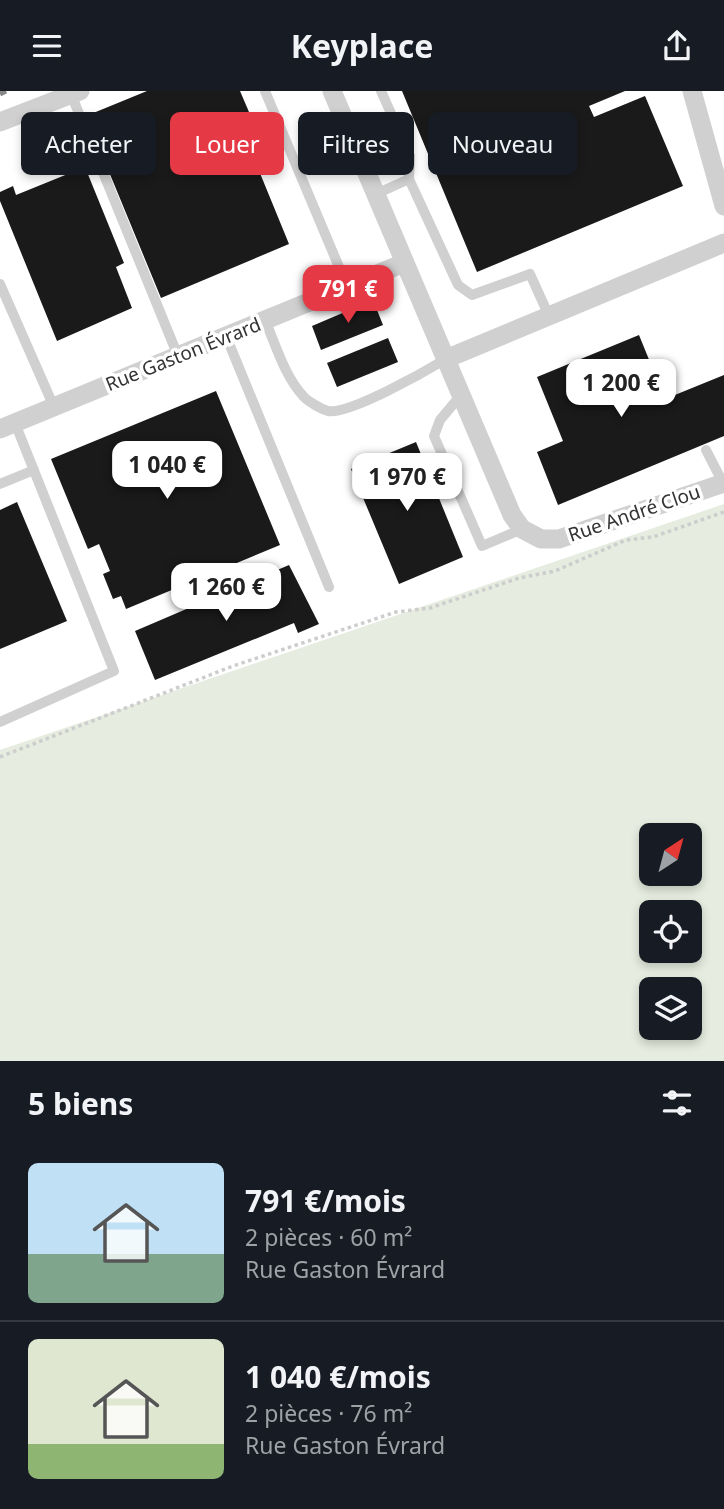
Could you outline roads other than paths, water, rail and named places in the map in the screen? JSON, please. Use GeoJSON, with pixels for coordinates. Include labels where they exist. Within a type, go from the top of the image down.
{"type":"FeatureCollection","features":[{"type":"Feature","properties":{"kind":"street"},"geometry":{"type":"LineString","coordinates":[[332,91],[404,263],[448,358],[502,494],[522,529]]}},
{"type":"Feature","properties":{"kind":"street"},"geometry":{"type":"LineString","coordinates":[[692,91],[724,206]]}},
{"type":"Feature","properties":{"kind":"street"},"geometry":{"type":"LineString","coordinates":[[0,122],[75,93]]}},
{"type":"Feature","properties":{"kind":"street"},"geometry":{"type":"LineString","coordinates":[[448,358],[724,243]]}},
{"type":"Feature","properties":{"kind":"street","name":"Rue Gaston Évrard"},"geometry":{"type":"LineString","coordinates":[[7,426],[404,263]]}},
{"type":"Feature","properties":{"kind":"street","name":"Rue André Clou"},"geometry":{"type":"LineString","coordinates":[[522,529],[541,539],[559,539],[724,483]]}},
{"type":"Feature","properties":{"kind":"lane"},"geometry":{"type":"LineString","coordinates":[[265,91],[347,286]]}},
{"type":"Feature","properties":{"kind":"lane"},"geometry":{"type":"LineString","coordinates":[[381,91],[410,156],[409,179],[458,285],[472,295],[530,274],[549,316]]}},
{"type":"Feature","properties":{"kind":"lane"},"geometry":{"type":"LineString","coordinates":[[75,93],[81,112]]}},
{"type":"Feature","properties":{"kind":"lane"},"geometry":{"type":"LineString","coordinates":[[104,175],[178,356]]}},
{"type":"Feature","properties":{"kind":"lane"},"geometry":{"type":"LineString","coordinates":[[376,194],[409,179]]}},
{"type":"Feature","properties":{"kind":"lane"},"geometry":{"type":"LineString","coordinates":[[0,284],[54,407]]}},
{"type":"Feature","properties":{"kind":"lane"},"geometry":{"type":"LineString","coordinates":[[265,320],[290,377],[306,400],[328,411],[344,408],[414,378],[448,358]]}},
{"type":"Feature","properties":{"kind":"lane"},"geometry":{"type":"LineString","coordinates":[[226,336],[329,587]]}},
{"type":"Feature","properties":{"kind":"lane"},"geometry":{"type":"LineString","coordinates":[[462,393],[440,420],[435,436],[482,545],[522,529]]}},
{"type":"Feature","properties":{"kind":"lane"},"geometry":{"type":"LineString","coordinates":[[0,722],[114,671],[34,470],[7,426]]}},
{"type":"Feature","properties":{"kind":"lane"},"geometry":{"type":"LineString","coordinates":[[706,450],[724,483]]}},
{"type":"Feature","properties":{"kind":"lane"},"geometry":{"type":"LineString","coordinates":[[0,484],[34,470]]}},
{"type":"Feature","properties":{"kind":"railway"},"geometry":{"type":"LineString","coordinates":[[0,94],[6,91]]}}]}
